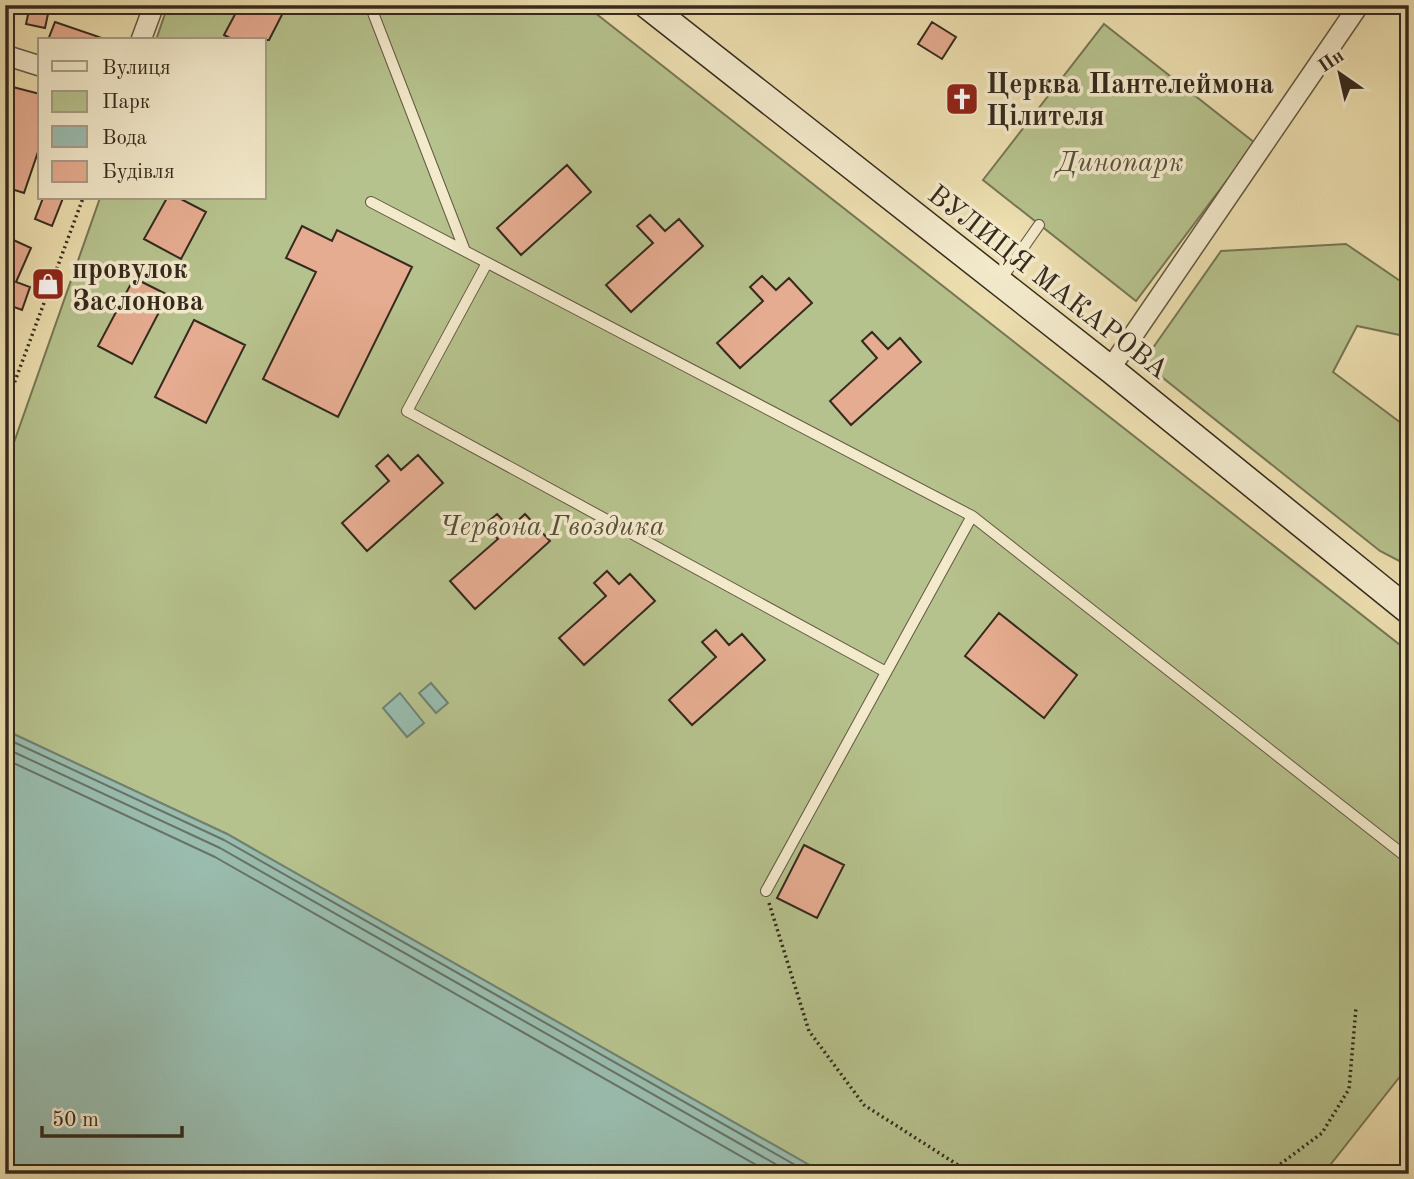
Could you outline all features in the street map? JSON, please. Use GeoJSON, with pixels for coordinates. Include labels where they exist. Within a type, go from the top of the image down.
{"type":"FeatureCollection","features":[{"type":"Feature","properties":{"kind":"main road","name":"ВУЛИЦЯ МАКАРОВА"},"geometry":{"type":"LineString","coordinates":[[647,5],[1000,281],[1409,611]]}},
{"type":"Feature","properties":{"kind":"street"},"geometry":{"type":"LineString","coordinates":[[142,38],[154,5]]}},
{"type":"Feature","properties":{"kind":"street"},"geometry":{"type":"LineString","coordinates":[[1110,369],[1359,5]]}},
{"type":"Feature","properties":{"kind":"street"},"geometry":{"type":"LineString","coordinates":[[5,55],[38,65]]}},
{"type":"Feature","properties":{"kind":"lane"},"geometry":{"type":"LineString","coordinates":[[370,5],[465,251]]}},
{"type":"Feature","properties":{"kind":"lane"},"geometry":{"type":"LineString","coordinates":[[371,202],[972,516],[1409,859]]}},
{"type":"Feature","properties":{"kind":"lane"},"geometry":{"type":"LineString","coordinates":[[1000,281],[1039,225]]}},
{"type":"Feature","properties":{"kind":"lane"},"geometry":{"type":"LineString","coordinates":[[487,263],[407,411],[886,671]]}},
{"type":"Feature","properties":{"kind":"lane"},"geometry":{"type":"LineString","coordinates":[[766,891],[972,516]]}},
{"type":"Feature","properties":{"kind":"path"},"geometry":{"type":"LineString","coordinates":[[5,408],[82,200]]}},
{"type":"Feature","properties":{"kind":"path"},"geometry":{"type":"LineString","coordinates":[[766,891],[809,1031],[864,1105],[972,1174]]}},
{"type":"Feature","properties":{"kind":"path"},"geometry":{"type":"LineString","coordinates":[[1267,1174],[1322,1133],[1349,1089],[1356,1008]]}},
{"type":"Feature","properties":{"kind":"green space","name":"Червона Гвоздика"},"geometry":{"type":"Polygon","coordinates":[[[168,5],[585,5],[1409,652],[1409,1065],[1323,1174],[825,1174],[227,834],[5,730],[5,468],[99,200],[266,200],[266,38],[157,38],[168,5]]]}},
{"type":"Feature","properties":{"kind":"green space","name":"Динопарк"},"geometry":{"type":"Polygon","coordinates":[[[1104,24],[1255,143],[1136,301],[983,180],[1104,24]]]}},
{"type":"Feature","properties":{"kind":"green space"},"geometry":{"type":"Polygon","coordinates":[[[1346,244],[1409,287],[1409,337],[1357,326],[1333,372],[1409,429],[1409,566],[1380,551],[1143,362],[1221,251],[1346,244]]]}},
{"type":"Feature","properties":{"kind":"water"},"geometry":{"type":"Polygon","coordinates":[[[431,683],[448,703],[436,713],[419,693],[431,683]]]}},
{"type":"Feature","properties":{"kind":"water"},"geometry":{"type":"Polygon","coordinates":[[[400,693],[424,723],[407,737],[383,708],[400,693]]]}},
{"type":"Feature","properties":{"kind":"water"},"geometry":{"type":"Polygon","coordinates":[[[5,730],[227,834],[825,1174],[5,1174],[5,730]]]}},
{"type":"Feature","properties":{"kind":"building"},"geometry":{"type":"Polygon","coordinates":[[[240,5],[287,5],[269,40],[230,38],[224,35],[240,5]]]}},
{"type":"Feature","properties":{"kind":"building"},"geometry":{"type":"Polygon","coordinates":[[[29,10],[48,14],[45,28],[26,24],[29,10]]]}},
{"type":"Feature","properties":{"kind":"building"},"geometry":{"type":"Polygon","coordinates":[[[55,22],[102,38],[49,38],[55,22]]]}},
{"type":"Feature","properties":{"kind":"building"},"geometry":{"type":"Polygon","coordinates":[[[932,22],[956,37],[942,59],[918,44],[932,22]]]}},
{"type":"Feature","properties":{"kind":"building"},"geometry":{"type":"Polygon","coordinates":[[[5,85],[38,93],[38,152],[24,193],[5,187],[5,85]]]}},
{"type":"Feature","properties":{"kind":"building"},"geometry":{"type":"Polygon","coordinates":[[[567,165],[591,192],[521,255],[497,228],[567,165]]]}},
{"type":"Feature","properties":{"kind":"building"},"geometry":{"type":"Polygon","coordinates":[[[42,200],[62,200],[52,226],[35,219],[42,200]]]}},
{"type":"Feature","properties":{"kind":"building"},"geometry":{"type":"Polygon","coordinates":[[[166,200],[183,200],[206,212],[181,259],[144,239],[166,200]]]}},
{"type":"Feature","properties":{"kind":"building"},"geometry":{"type":"Polygon","coordinates":[[[650,215],[665,231],[679,219],[703,246],[631,312],[606,285],[653,243],[637,226],[650,215]]]}},
{"type":"Feature","properties":{"kind":"building"},"geometry":{"type":"Polygon","coordinates":[[[302,226],[332,241],[337,230],[412,267],[338,417],[263,379],[316,272],[286,258],[302,226]]]}},
{"type":"Feature","properties":{"kind":"building"},"geometry":{"type":"Polygon","coordinates":[[[9,238],[31,248],[16,282],[30,287],[22,310],[6,304],[5,307],[5,248],[9,238]]]}},
{"type":"Feature","properties":{"kind":"building"},"geometry":{"type":"Polygon","coordinates":[[[762,276],[776,290],[789,278],[812,303],[740,368],[717,343],[763,301],[750,287],[762,276]]]}},
{"type":"Feature","properties":{"kind":"building"},"geometry":{"type":"Polygon","coordinates":[[[134,278],[168,295],[132,364],[98,346],[134,278]]]}},
{"type":"Feature","properties":{"kind":"building"},"geometry":{"type":"Polygon","coordinates":[[[194,320],[245,345],[206,423],[155,397],[194,320]]]}},
{"type":"Feature","properties":{"kind":"building"},"geometry":{"type":"Polygon","coordinates":[[[872,332],[888,349],[900,338],[921,362],[851,425],[830,401],[877,358],[862,341],[872,332]]]}},
{"type":"Feature","properties":{"kind":"building"},"geometry":{"type":"Polygon","coordinates":[[[388,455],[401,470],[418,455],[443,483],[367,551],[342,523],[389,481],[376,466],[388,455]]]}},
{"type":"Feature","properties":{"kind":"building"},"geometry":{"type":"Polygon","coordinates":[[[497,514],[510,528],[525,514],[550,541],[475,609],[450,581],[498,539],[485,524],[497,514]]]}},
{"type":"Feature","properties":{"kind":"building"},"geometry":{"type":"Polygon","coordinates":[[[607,571],[619,584],[630,574],[655,601],[584,665],[559,638],[606,596],[594,583],[607,571]]]}},
{"type":"Feature","properties":{"kind":"building"},"geometry":{"type":"Polygon","coordinates":[[[999,613],[1077,675],[1044,718],[965,656],[999,613]]]}},
{"type":"Feature","properties":{"kind":"building"},"geometry":{"type":"Polygon","coordinates":[[[716,630],[729,645],[742,634],[765,660],[692,725],[669,700],[716,657],[702,642],[716,630]]]}},
{"type":"Feature","properties":{"kind":"building"},"geometry":{"type":"Polygon","coordinates":[[[804,845],[844,865],[817,918],[777,898],[804,845]]]}},
{"type":"Feature","properties":{"kind":"place","name":"Церква Пантелеймона Цілителя"},"geometry":{"type":"Point","coordinates":[962,99]}},
{"type":"Feature","properties":{"kind":"place","name":"провулок Заслонова"},"geometry":{"type":"Point","coordinates":[48,284]}}]}
